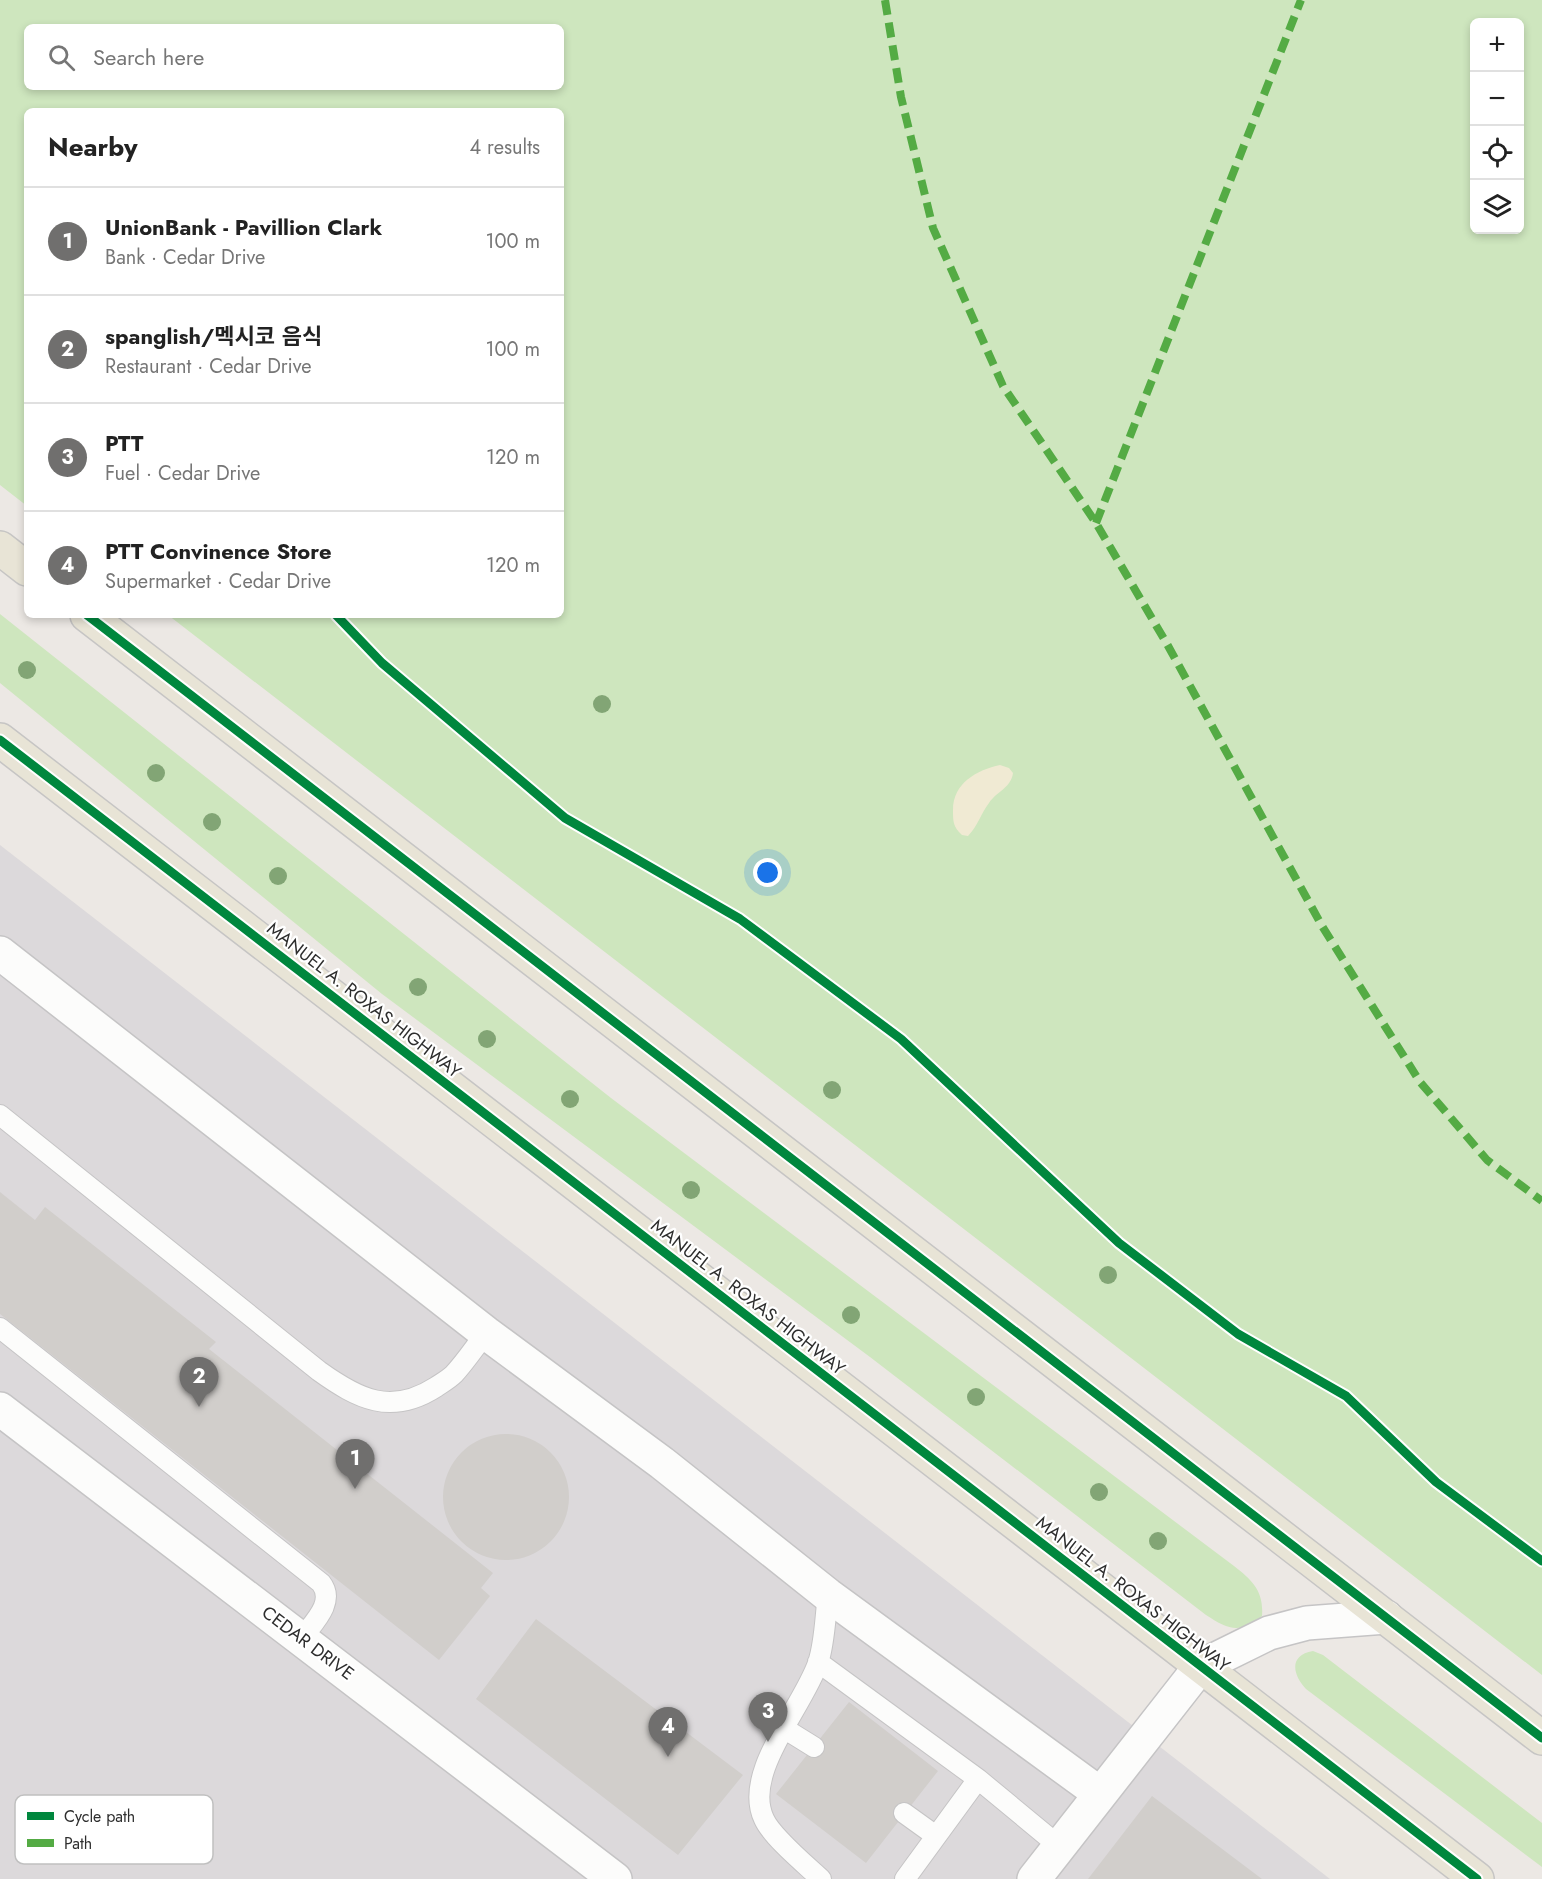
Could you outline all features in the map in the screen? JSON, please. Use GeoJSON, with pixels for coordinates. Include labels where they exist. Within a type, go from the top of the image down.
{"type":"FeatureCollection","features":[{"type":"Feature","properties":{"kind":"main road"},"geometry":{"type":"LineString","coordinates":[[0,548],[24,567]]}},
{"type":"Feature","properties":{"kind":"main road"},"geometry":{"type":"LineString","coordinates":[[91,618],[1542,1738]]}},
{"type":"Feature","properties":{"kind":"main road","name":"MANUEL A. ROXAS HIGHWAY"},"geometry":{"type":"LineString","coordinates":[[0,740],[1477,1879]]}},
{"type":"Feature","properties":{"kind":"street"},"geometry":{"type":"LineString","coordinates":[[2,959],[486,1334],[662,1463],[828,1595],[1099,1793]]}},
{"type":"Feature","properties":{"kind":"street","name":"CEDAR DRIVE"},"geometry":{"type":"LineString","coordinates":[[0,1408],[615,1879]]}},
{"type":"Feature","properties":{"kind":"street"},"geometry":{"type":"LineString","coordinates":[[1034,1879],[1099,1793],[1200,1667],[1269,1633],[1307,1623],[1386,1617]]}},
{"type":"Feature","properties":{"kind":"lane"},"geometry":{"type":"LineString","coordinates":[[0,1115],[319,1371],[349,1392],[374,1401],[404,1402],[427,1392],[453,1375],[486,1334]]}},
{"type":"Feature","properties":{"kind":"lane"},"geometry":{"type":"LineString","coordinates":[[0,1328],[321,1583],[328,1596],[326,1603],[302,1638]]}},
{"type":"Feature","properties":{"kind":"lane"},"geometry":{"type":"LineString","coordinates":[[821,1879],[764,1819],[758,1787],[768,1758],[818,1662],[828,1595]]}},
{"type":"Feature","properties":{"kind":"lane"},"geometry":{"type":"LineString","coordinates":[[818,1662],[978,1779],[1059,1846]]}},
{"type":"Feature","properties":{"kind":"lane"},"geometry":{"type":"LineString","coordinates":[[785,1729],[814,1747]]}},
{"type":"Feature","properties":{"kind":"lane"},"geometry":{"type":"LineString","coordinates":[[905,1879],[978,1779]]}},
{"type":"Feature","properties":{"kind":"lane"},"geometry":{"type":"LineString","coordinates":[[904,1813],[936,1836]]}},
{"type":"Feature","properties":{"kind":"shaded area"},"geometry":{"type":"Polygon","coordinates":[[[0,845],[1330,1879],[0,1879],[0,845]]]}},
{"type":"Feature","properties":{"kind":"green space"},"geometry":{"type":"Polygon","coordinates":[[[0,0],[1542,0],[1542,1675],[172,618],[564,618],[564,108],[24,108],[24,504],[0,485],[0,0]]]}},
{"type":"Feature","properties":{"kind":"green space"},"geometry":{"type":"Polygon","coordinates":[[[0,614],[611,1098],[1234,1566],[1246,1576],[1259,1593],[1262,1616],[1247,1626],[1234,1628],[1221,1624],[1206,1615],[870,1357],[382,994],[0,683],[0,614]]]}},
{"type":"Feature","properties":{"kind":"green space"},"geometry":{"type":"Polygon","coordinates":[[[1313,1651],[1323,1655],[1542,1823],[1542,1867],[1306,1689],[1298,1677],[1295,1666],[1300,1657],[1313,1651]]]}},
{"type":"Feature","properties":{"kind":"sand"},"geometry":{"type":"Polygon","coordinates":[[[1000,765],[1009,768],[1013,773],[1010,782],[992,799],[968,836],[962,835],[953,821],[957,792],[975,774],[1000,765]]]}},
{"type":"Feature","properties":{"kind":"building"},"geometry":{"type":"Polygon","coordinates":[[[0,1192],[35,1220],[45,1207],[216,1342],[209,1349],[493,1573],[481,1588],[490,1596],[439,1660],[0,1314],[0,1192]]]}},
{"type":"Feature","properties":{"kind":"building"},"geometry":{"type":"Polygon","coordinates":[[[506,1434],[530,1438],[551,1452],[565,1473],[569,1497],[565,1521],[551,1542],[530,1556],[506,1560],[482,1556],[461,1542],[447,1521],[443,1497],[447,1473],[461,1452],[482,1438],[506,1434]]]}},
{"type":"Feature","properties":{"kind":"building"},"geometry":{"type":"Polygon","coordinates":[[[536,1619],[743,1775],[678,1855],[476,1699],[536,1619]]]}},
{"type":"Feature","properties":{"kind":"building"},"geometry":{"type":"Polygon","coordinates":[[[849,1702],[938,1771],[866,1863],[776,1794],[849,1702]]]}},
{"type":"Feature","properties":{"kind":"building"},"geometry":{"type":"Polygon","coordinates":[[[1152,1796],[1262,1879],[1088,1879],[1152,1796]]]}},
{"type":"Feature","properties":{"kind":"marked path"},"geometry":{"type":"LineString","coordinates":[[885,0],[901,97],[933,228],[1003,386],[1096,523],[1167,644],[1322,926],[1420,1082],[1487,1160],[1542,1201]]}},
{"type":"Feature","properties":{"kind":"marked path"},"geometry":{"type":"LineString","coordinates":[[1096,523],[1301,0]]}},
{"type":"Feature","properties":{"kind":"cycle path"},"geometry":{"type":"LineString","coordinates":[[91,618],[1542,1738]]}},
{"type":"Feature","properties":{"kind":"cycle path"},"geometry":{"type":"LineString","coordinates":[[339,618],[382,663],[565,818],[740,919],[901,1039],[1119,1243],[1238,1334],[1346,1396],[1436,1482],[1542,1561]]}},
{"type":"Feature","properties":{"kind":"cycle path"},"geometry":{"type":"LineString","coordinates":[[0,740],[1477,1879]]}},
{"type":"Feature","properties":{"kind":"place","name":"spanglish/멕시코 음식"},"geometry":{"type":"Point","coordinates":[199,1407]}},
{"type":"Feature","properties":{"kind":"place","name":"UnionBank - Pavillion Clark"},"geometry":{"type":"Point","coordinates":[355,1489]}},
{"type":"Feature","properties":{"kind":"place","name":"PTT"},"geometry":{"type":"Point","coordinates":[768,1742]}},
{"type":"Feature","properties":{"kind":"place","name":"PTT Convinence Store"},"geometry":{"type":"Point","coordinates":[668,1757]}}]}
